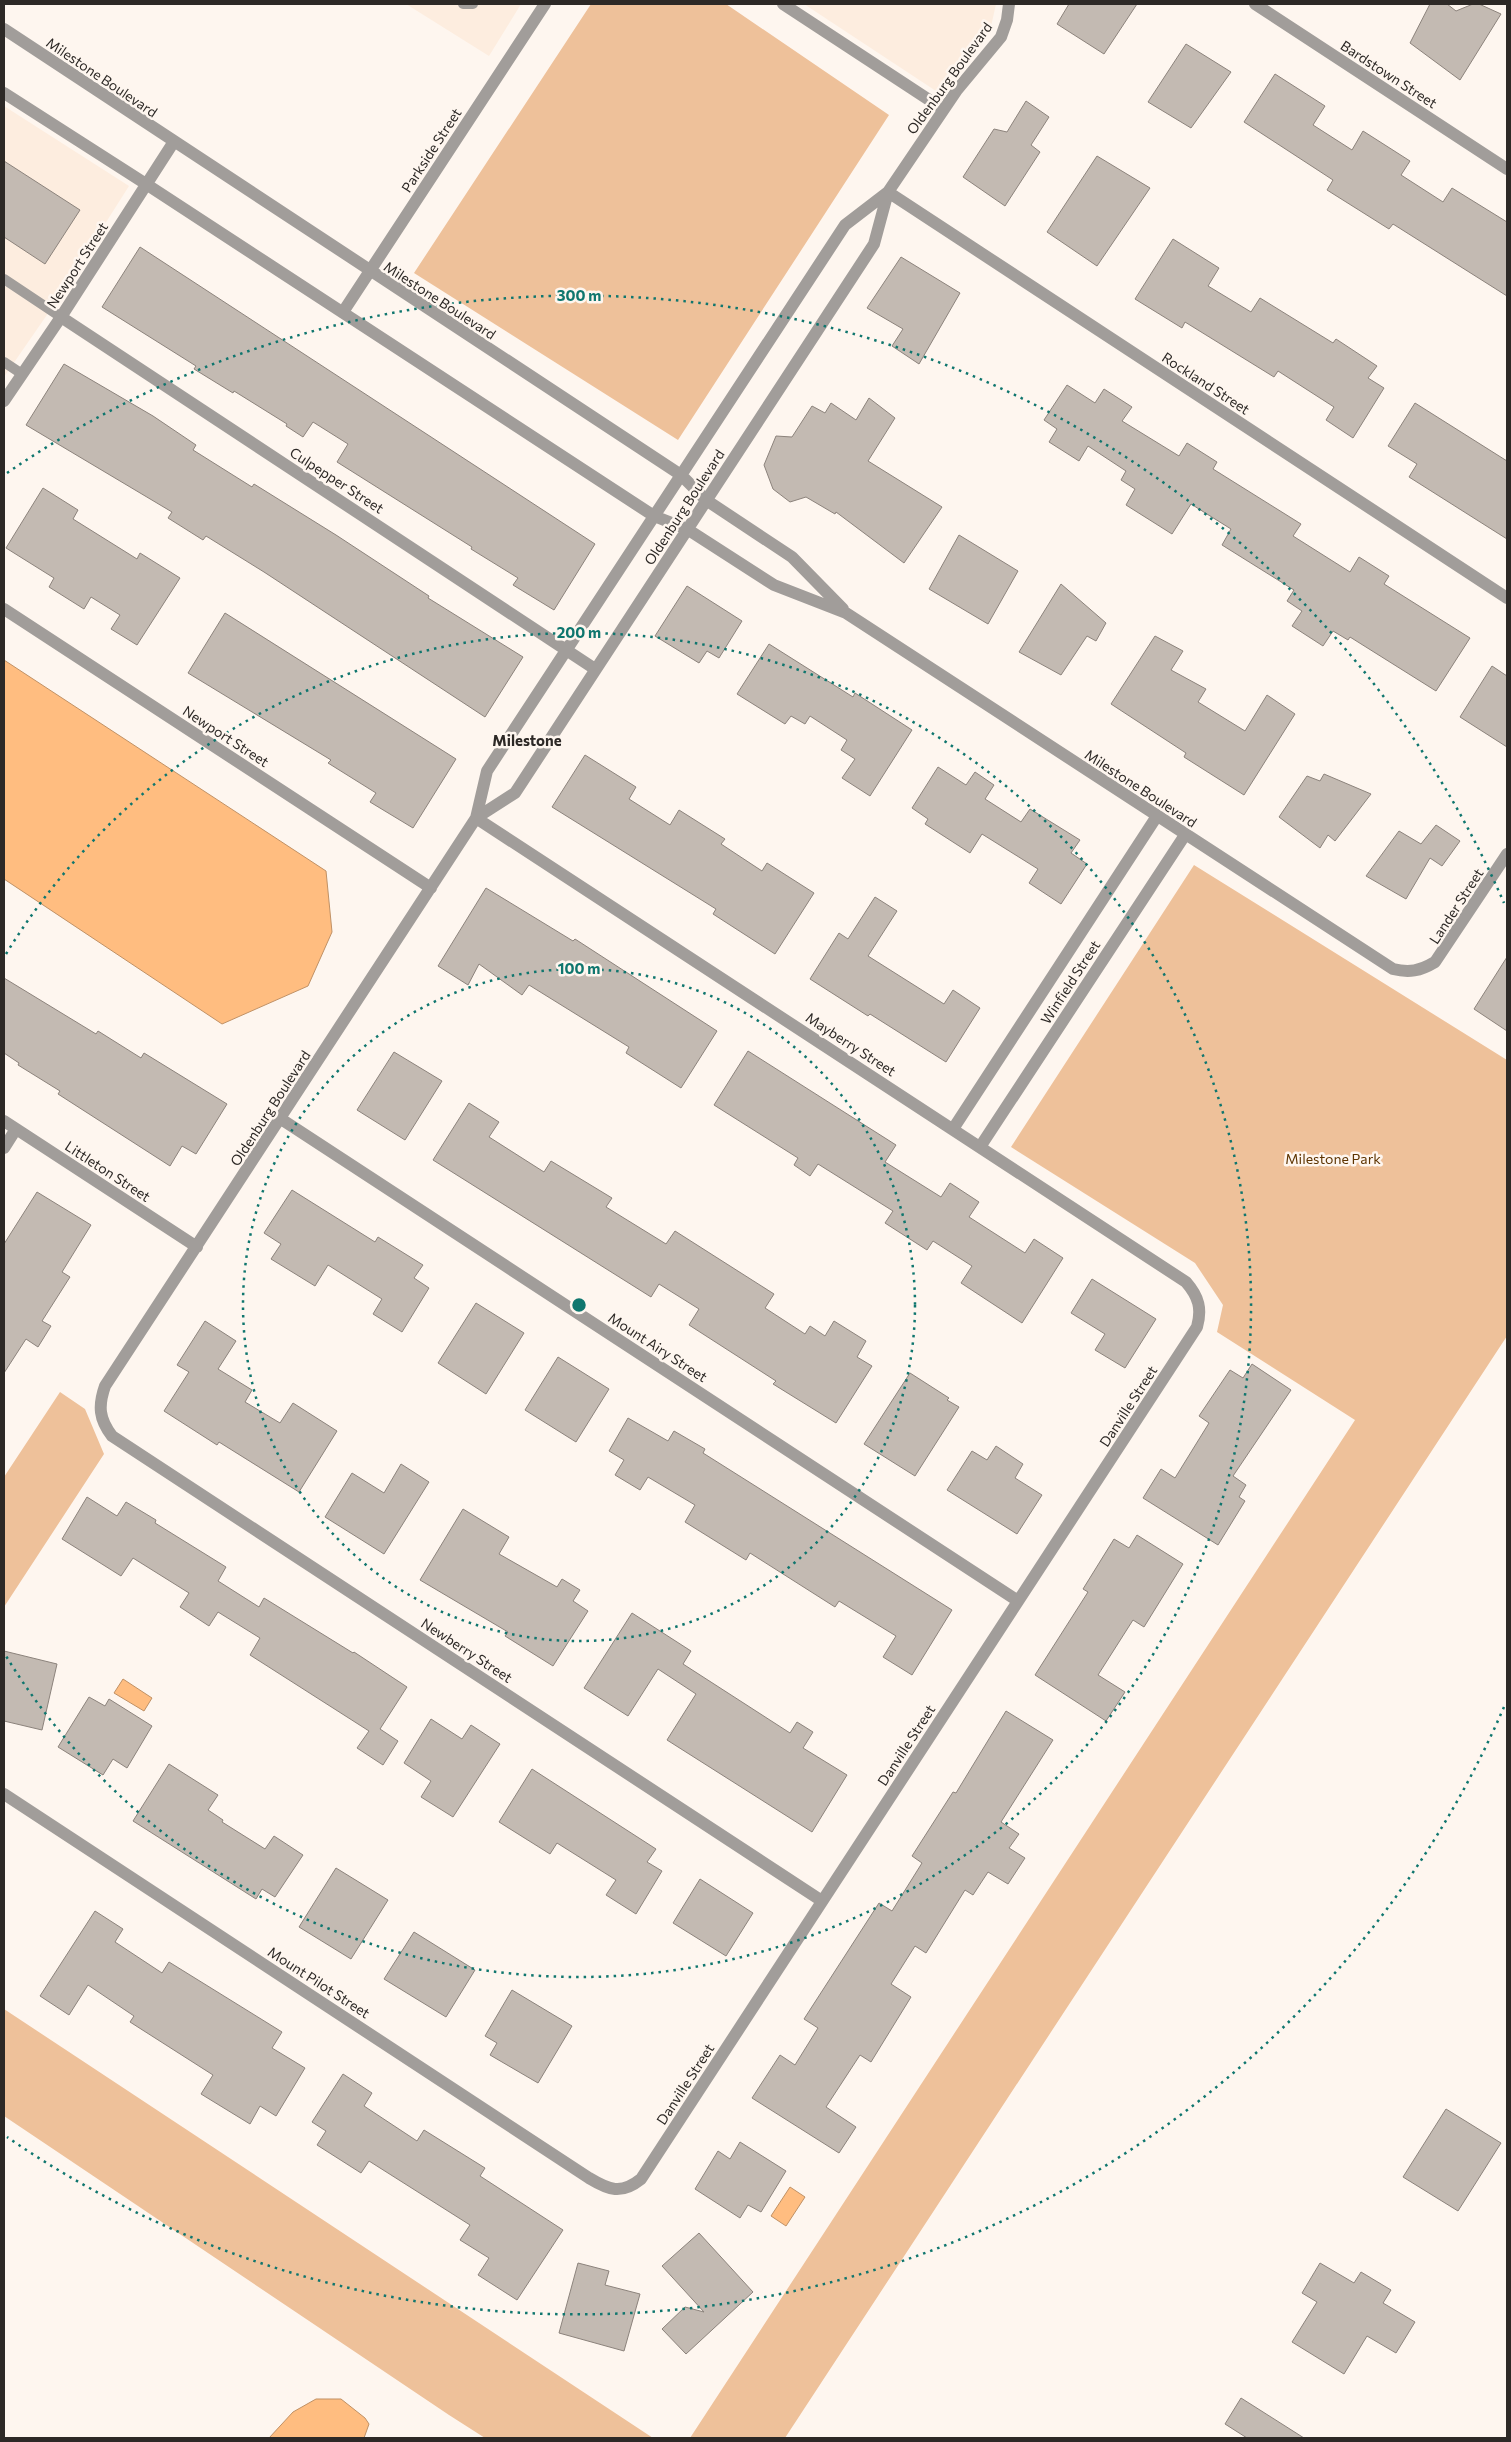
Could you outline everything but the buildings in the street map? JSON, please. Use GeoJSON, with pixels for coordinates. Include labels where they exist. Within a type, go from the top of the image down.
{"type":"FeatureCollection","features":[{"type":"Feature","properties":{"kind":"street","name":"Parkside Street"},"geometry":{"type":"LineString","coordinates":[[342,312],[544,4]]}},
{"type":"Feature","properties":{"kind":"street"},"geometry":{"type":"LineString","coordinates":[[784,4],[943,109]]}},
{"type":"Feature","properties":{"kind":"street","name":"Oldenburg Boulevard"},"geometry":{"type":"LineString","coordinates":[[476,818],[515,793],[874,244],[888,192],[943,109],[1001,37],[1007,20],[1009,4]]}},
{"type":"Feature","properties":{"kind":"street","name":"Bardstown Street"},"geometry":{"type":"LineString","coordinates":[[1255,4],[1507,169]]}},
{"type":"Feature","properties":{"kind":"street","name":"Milestone Boulevard"},"geometry":{"type":"LineString","coordinates":[[4,30],[173,143],[681,475],[706,500],[792,557],[846,613]]}},
{"type":"Feature","properties":{"kind":"street","name":"Milestone Boulevard"},"geometry":{"type":"LineString","coordinates":[[4,93],[654,516],[687,529],[774,585],[846,613],[1393,969],[1406,972],[1424,969]]}},
{"type":"Feature","properties":{"kind":"street","name":"Newport Street"},"geometry":{"type":"LineString","coordinates":[[4,401],[173,143]]}},
{"type":"Feature","properties":{"kind":"street","name":"Oldenburg Boulevard"},"geometry":{"type":"LineString","coordinates":[[101,1418],[100,1402],[105,1386],[476,818],[485,775],[845,225],[888,192]]}},
{"type":"Feature","properties":{"kind":"street","name":"Rockland Street"},"geometry":{"type":"LineString","coordinates":[[888,192],[1507,598]]}},
{"type":"Feature","properties":{"kind":"street","name":"Culpepper Street"},"geometry":{"type":"LineString","coordinates":[[61,316],[596,669]]}},
{"type":"Feature","properties":{"kind":"street","name":"Newport Street"},"geometry":{"type":"LineString","coordinates":[[4,610],[431,888]]}},
{"type":"Feature","properties":{"kind":"street","name":"Winfield Street"},"geometry":{"type":"LineString","coordinates":[[953,1129],[1157,816]]}},
{"type":"Feature","properties":{"kind":"street","name":"Mayberry Street"},"geometry":{"type":"LineString","coordinates":[[476,818],[1186,1282],[1195,1292],[1200,1305]]}},
{"type":"Feature","properties":{"kind":"street","name":"Winfield Street"},"geometry":{"type":"LineString","coordinates":[[980,1147],[1185,835]]}},
{"type":"Feature","properties":{"kind":"street","name":"Lander Street"},"geometry":{"type":"LineString","coordinates":[[1424,969],[1442,955],[1507,854]]}},
{"type":"Feature","properties":{"kind":"street","name":"Mount Airy Street"},"geometry":{"type":"LineString","coordinates":[[281,1119],[1018,1601]]}},
{"type":"Feature","properties":{"kind":"street","name":"Littleton Street"},"geometry":{"type":"LineString","coordinates":[[4,1121],[197,1247]]}},
{"type":"Feature","properties":{"kind":"street"},"geometry":{"type":"LineString","coordinates":[[4,1148],[16,1129]]}},
{"type":"Feature","properties":{"kind":"street","name":"Danville Street"},"geometry":{"type":"LineString","coordinates":[[620,2189],[635,2184],[641,2179],[1197,1327],[1200,1305]]}},
{"type":"Feature","properties":{"kind":"street","name":"Newberry Street"},"geometry":{"type":"LineString","coordinates":[[101,1418],[112,1436],[822,1901]]}},
{"type":"Feature","properties":{"kind":"street","name":"Mount Pilot Street"},"geometry":{"type":"LineString","coordinates":[[4,1794],[589,2178],[606,2188],[620,2189]]}},
{"type":"Feature","properties":{"kind":"lane"},"geometry":{"type":"LineString","coordinates":[[463,4],[473,4]]}},
{"type":"Feature","properties":{"kind":"lane"},"geometry":{"type":"LineString","coordinates":[[4,279],[61,316]]}},
{"type":"Feature","properties":{"kind":"lane"},"geometry":{"type":"LineString","coordinates":[[4,362],[22,374]]}},
{"type":"Feature","properties":{"kind":"shaded area"},"geometry":{"type":"Polygon","coordinates":[[[406,4],[521,4],[489,56],[406,4]]]}},
{"type":"Feature","properties":{"kind":"shaded area"},"geometry":{"type":"Polygon","coordinates":[[[804,4],[996,4],[990,31],[939,93],[804,4]]]}},
{"type":"Feature","properties":{"kind":"shaded area"},"geometry":{"type":"Polygon","coordinates":[[[4,106],[129,186],[51,309],[4,377],[4,106]]]}},
{"type":"Feature","properties":{"kind":"shaded area"},"geometry":{"type":"Polygon","coordinates":[[[4,660],[326,871],[332,932],[308,986],[222,1024],[4,879],[4,660]]]}},
{"type":"Feature","properties":{"kind":"shaded area"},"geometry":{"type":"Polygon","coordinates":[[[123,1679],[152,1698],[144,1711],[114,1693],[123,1679]]]}},
{"type":"Feature","properties":{"kind":"shaded area"},"geometry":{"type":"Polygon","coordinates":[[[790,2187],[805,2197],[786,2226],[771,2216],[790,2187]]]}},
{"type":"Feature","properties":{"kind":"shaded area"},"geometry":{"type":"Polygon","coordinates":[[[316,2399],[341,2399],[365,2418],[369,2424],[364,2438],[269,2438],[293,2412],[316,2399]]]}},
{"type":"Feature","properties":{"kind":"green space"},"geometry":{"type":"Polygon","coordinates":[[[591,4],[726,4],[889,115],[678,440],[414,273],[591,4]]]}},
{"type":"Feature","properties":{"kind":"green space","name":"Milestone Park"},"geometry":{"type":"Polygon","coordinates":[[[1194,865],[1507,1060],[1507,1336],[785,2438],[690,2438],[1355,1420],[1217,1332],[1223,1305],[1195,1263],[1011,1147],[1194,865]]]}},
{"type":"Feature","properties":{"kind":"green space"},"geometry":{"type":"Polygon","coordinates":[[[60,1392],[85,1409],[104,1454],[4,1607],[4,1477],[60,1392]]]}},
{"type":"Feature","properties":{"kind":"green space"},"geometry":{"type":"Polygon","coordinates":[[[4,2009],[653,2438],[485,2438],[449,2415],[4,2116],[4,2009]]]}},
{"type":"Feature","properties":{"kind":"district","name":"Milestone"},"geometry":{"type":"Point","coordinates":[527,740]}}]}
